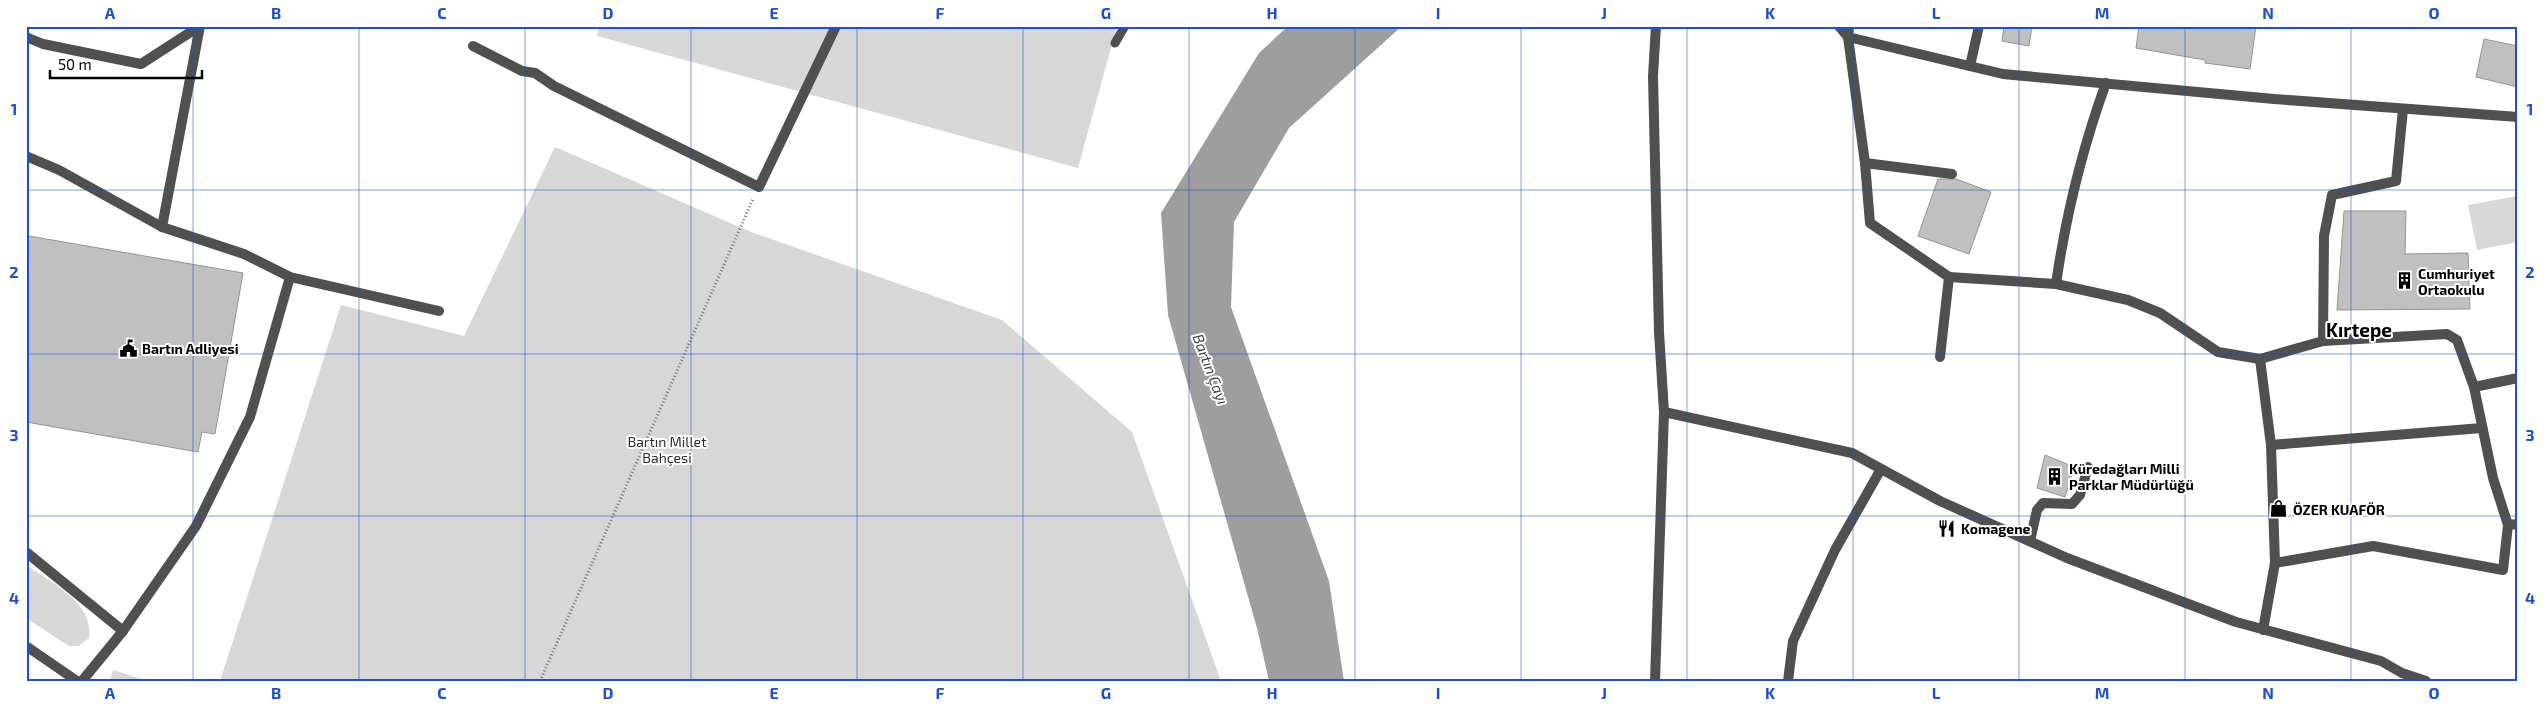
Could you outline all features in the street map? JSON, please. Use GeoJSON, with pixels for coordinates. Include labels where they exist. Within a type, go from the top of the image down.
{"type":"FeatureCollection","features":[{"type":"Feature","properties":{"kind":"street"},"geometry":{"type":"LineString","coordinates":[[26,37],[43,44],[141,64],[200,26]]}},
{"type":"Feature","properties":{"kind":"street"},"geometry":{"type":"LineString","coordinates":[[162,227],[200,26]]}},
{"type":"Feature","properties":{"kind":"street"},"geometry":{"type":"LineString","coordinates":[[473,46],[522,71],[535,73],[554,86],[758,187],[836,26]]}},
{"type":"Feature","properties":{"kind":"street"},"geometry":{"type":"LineString","coordinates":[[1655,681],[1664,412],[1659,332],[1654,95],[1656,26]]}},
{"type":"Feature","properties":{"kind":"street"},"geometry":{"type":"LineString","coordinates":[[1839,26],[1848,31],[2003,74],[2518,117]]}},
{"type":"Feature","properties":{"kind":"street"},"geometry":{"type":"LineString","coordinates":[[1970,66],[1979,26]]}},
{"type":"Feature","properties":{"kind":"street"},"geometry":{"type":"LineString","coordinates":[[1848,31],[1866,163],[1870,223],[1949,278],[2056,284],[2128,300],[2160,314],[2218,352],[2260,359],[2322,341],[2448,334],[2456,340],[2474,387],[2493,478],[2513,525],[2503,570],[2373,546],[2275,563]]}},
{"type":"Feature","properties":{"kind":"street"},"geometry":{"type":"LineString","coordinates":[[2056,284],[2063,235],[2080,163],[2106,84]]}},
{"type":"Feature","properties":{"kind":"street"},"geometry":{"type":"LineString","coordinates":[[2322,341],[2324,236],[2332,195],[2396,181],[2403,108]]}},
{"type":"Feature","properties":{"kind":"street"},"geometry":{"type":"LineString","coordinates":[[26,156],[59,170],[162,227],[244,254],[290,277],[439,311]]}},
{"type":"Feature","properties":{"kind":"street"},"geometry":{"type":"LineString","coordinates":[[1866,163],[1952,174]]}},
{"type":"Feature","properties":{"kind":"street"},"geometry":{"type":"LineString","coordinates":[[82,681],[123,631],[196,526],[250,417],[290,277]]}},
{"type":"Feature","properties":{"kind":"street"},"geometry":{"type":"LineString","coordinates":[[1940,357],[1949,278]]}},
{"type":"Feature","properties":{"kind":"street"},"geometry":{"type":"LineString","coordinates":[[2260,359],[2271,445],[2275,563],[2263,630]]}},
{"type":"Feature","properties":{"kind":"street"},"geometry":{"type":"LineString","coordinates":[[2474,387],[2518,378]]}},
{"type":"Feature","properties":{"kind":"street"},"geometry":{"type":"LineString","coordinates":[[1664,412],[1852,453],[1940,501],[2067,558],[2263,630],[2381,661],[2400,677],[2426,681]]}},
{"type":"Feature","properties":{"kind":"street"},"geometry":{"type":"LineString","coordinates":[[2271,445],[2482,428]]}},
{"type":"Feature","properties":{"kind":"street"},"geometry":{"type":"LineString","coordinates":[[2030,541],[2037,510],[2043,503],[2072,504],[2080,495],[2088,467]]}},
{"type":"Feature","properties":{"kind":"street"},"geometry":{"type":"LineString","coordinates":[[1788,681],[1793,641],[1836,550],[1882,469]]}},
{"type":"Feature","properties":{"kind":"street"},"geometry":{"type":"LineString","coordinates":[[26,552],[123,631]]}},
{"type":"Feature","properties":{"kind":"street"},"geometry":{"type":"LineString","coordinates":[[26,646],[77,681]]}},
{"type":"Feature","properties":{"kind":"lane"},"geometry":{"type":"LineString","coordinates":[[1115,43],[1125,26]]}},
{"type":"Feature","properties":{"kind":"path"},"geometry":{"type":"LineString","coordinates":[[540,681],[758,187]]}},
{"type":"Feature","properties":{"kind":"green space"},"geometry":{"type":"Polygon","coordinates":[[[599,26],[1117,26],[1078,168],[597,36],[599,26]]]}},
{"type":"Feature","properties":{"kind":"green space","name":"Bartın Millet Bahçesi"},"geometry":{"type":"Polygon","coordinates":[[[555,147],[751,232],[1002,320],[1132,432],[1221,681],[220,681],[341,305],[464,336],[555,147]]]}},
{"type":"Feature","properties":{"kind":"green space"},"geometry":{"type":"Polygon","coordinates":[[[2518,196],[2518,242],[2477,250],[2468,205],[2518,196]]]}},
{"type":"Feature","properties":{"kind":"green space"},"geometry":{"type":"Polygon","coordinates":[[[26,565],[69,595],[85,614],[89,626],[89,638],[79,646],[69,646],[26,618],[26,565]]]}},
{"type":"Feature","properties":{"kind":"green space"},"geometry":{"type":"Polygon","coordinates":[[[113,670],[148,681],[110,681],[113,670]]]}},
{"type":"Feature","properties":{"kind":"water","name":"Bartın Çayı"},"geometry":{"type":"Polygon","coordinates":[[[1288,26],[1402,26],[1289,128],[1234,222],[1231,307],[1329,581],[1344,681],[1269,681],[1257,628],[1168,315],[1161,213],[1259,53],[1288,26]]]}},
{"type":"Feature","properties":{"kind":"building"},"geometry":{"type":"Polygon","coordinates":[[[2004,26],[2032,26],[2029,46],[2002,41],[2004,26]]]}},
{"type":"Feature","properties":{"kind":"building"},"geometry":{"type":"Polygon","coordinates":[[[2139,26],[2256,26],[2250,69],[2205,63],[2205,60],[2136,48],[2139,26]]]}},
{"type":"Feature","properties":{"kind":"building"},"geometry":{"type":"Polygon","coordinates":[[[2484,39],[2518,46],[2518,87],[2476,77],[2484,39]]]}},
{"type":"Feature","properties":{"kind":"building"},"geometry":{"type":"Polygon","coordinates":[[[1938,179],[1956,179],[1991,192],[1969,254],[1918,236],[1938,179]]]}},
{"type":"Feature","properties":{"kind":"building","name":"Cumhuriyet Ortaokulu"},"geometry":{"type":"Polygon","coordinates":[[[2344,211],[2406,211],[2405,254],[2468,253],[2470,309],[2337,310],[2344,211]]]}},
{"type":"Feature","properties":{"kind":"building","name":"Bartın Adliyesi"},"geometry":{"type":"Polygon","coordinates":[[[29,236],[243,273],[215,434],[202,432],[198,452],[26,422],[26,252],[29,236]]]}},
{"type":"Feature","properties":{"kind":"building","name":"Küredağları Milli Parklar Müdürlüğü"},"geometry":{"type":"Polygon","coordinates":[[[2045,455],[2074,467],[2065,497],[2037,488],[2045,455]]]}},
{"type":"Feature","properties":{"kind":"place","name":"Cumhuriyet Ortaokulu"},"geometry":{"type":"Point","coordinates":[2404,281]}},
{"type":"Feature","properties":{"kind":"place","name":"Bartın Adliyesi"},"geometry":{"type":"Point","coordinates":[128,348]}},
{"type":"Feature","properties":{"kind":"place","name":"Küredağları Milli Parklar Müdürlüğü"},"geometry":{"type":"Point","coordinates":[2055,476]}},
{"type":"Feature","properties":{"kind":"place","name":"ÖZER KUAFÖR"},"geometry":{"type":"Point","coordinates":[2279,509]}},
{"type":"Feature","properties":{"kind":"place","name":"Komagene"},"geometry":{"type":"Point","coordinates":[1947,528]}},
{"type":"Feature","properties":{"kind":"district","name":"Kırtepe"},"geometry":{"type":"Point","coordinates":[2359,329]}}]}
